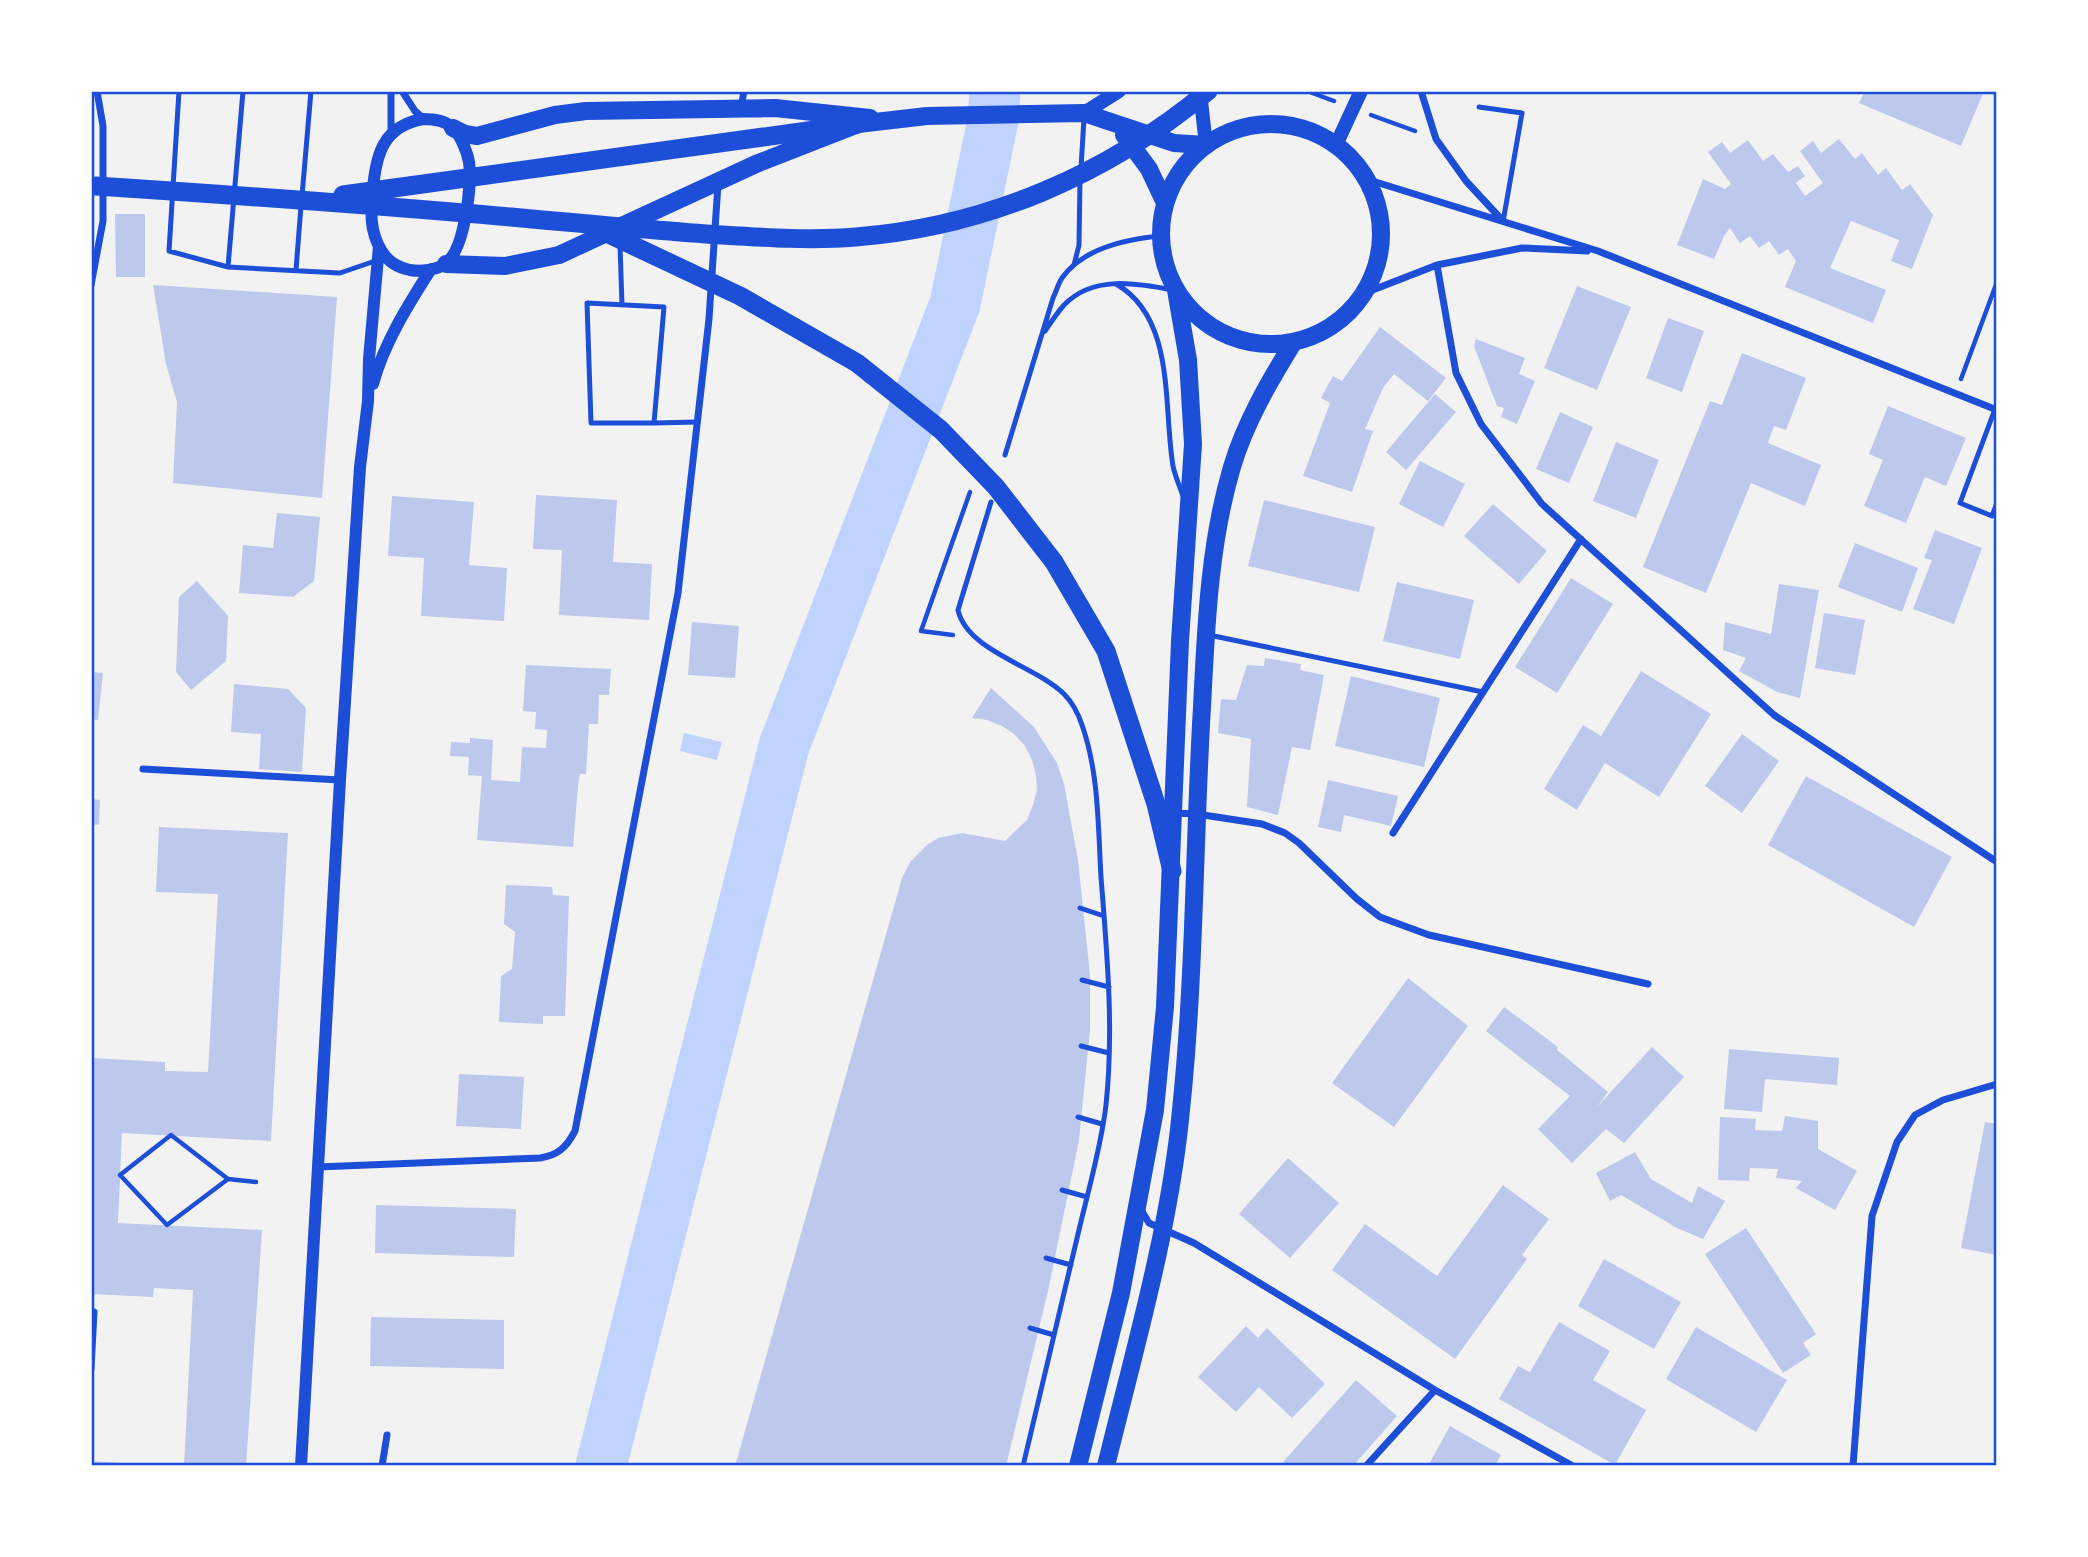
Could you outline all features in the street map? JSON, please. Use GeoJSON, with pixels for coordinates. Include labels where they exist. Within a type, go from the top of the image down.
{"type":"FeatureCollection","features":[{"type":"Feature","properties":{"kind":"highway"},"geometry":{"type":"LineString","coordinates":[[96,186],[307,200],[750,237],[856,237],[939,225],[1013,204],[1094,169],[1161,129],[1208,91]]}},
{"type":"Feature","properties":{"kind":"highway"},"geometry":{"type":"LineString","coordinates":[[307,200],[858,124]]}},
{"type":"Feature","properties":{"kind":"highway"},"geometry":{"type":"LineString","coordinates":[[587,224],[740,296],[857,363],[941,430],[996,487],[1054,562],[1106,651],[1139,746],[1172,871]]}},
{"type":"Feature","properties":{"kind":"main road"},"geometry":{"type":"LineString","coordinates":[[1084,113],[1119,91]]}},
{"type":"Feature","properties":{"kind":"main road"},"geometry":{"type":"LineString","coordinates":[[1200,91],[1206,145]]}},
{"type":"Feature","properties":{"kind":"main road"},"geometry":{"type":"LineString","coordinates":[[1336,145],[1361,91]]}},
{"type":"Feature","properties":{"kind":"main road"},"geometry":{"type":"LineString","coordinates":[[453,128],[477,136],[575,112],[742,100],[775,108],[891,120]]}},
{"type":"Feature","properties":{"kind":"main road"},"geometry":{"type":"LineString","coordinates":[[439,266],[505,266],[559,255],[790,149],[858,124],[927,116],[1084,113],[1174,143],[1206,145]]}},
{"type":"Feature","properties":{"kind":"main road"},"geometry":{"type":"LineString","coordinates":[[1107,119],[1131,142],[1149,169],[1165,203]]}},
{"type":"Feature","properties":{"kind":"main road"},"geometry":{"type":"LineString","coordinates":[[1078,1466],[1121,1293],[1158,1085],[1166,1007],[1180,641],[1193,444],[1188,360],[1176,290],[1163,256],[1161,236],[1165,203],[1183,167],[1206,145],[1228,132],[1260,125],[1291,126],[1314,133],[1336,145],[1366,179],[1377,204],[1381,236],[1376,268],[1365,293],[1346,315],[1321,333],[1293,343],[1249,343],[1219,332],[1194,314],[1176,290]]}},
{"type":"Feature","properties":{"kind":"main road"},"geometry":{"type":"LineString","coordinates":[[1106,1466],[1162,1231],[1182,1101],[1190,1000],[1206,634],[1219,532],[1231,470],[1252,418],[1293,343]]}},
{"type":"Feature","properties":{"kind":"street"},"geometry":{"type":"LineString","coordinates":[[91,285],[103,221],[103,126],[97,91]]}},
{"type":"Feature","properties":{"kind":"street"},"geometry":{"type":"LineString","coordinates":[[391,91],[391,135]]}},
{"type":"Feature","properties":{"kind":"street"},"geometry":{"type":"LineString","coordinates":[[402,91],[423,119]]}},
{"type":"Feature","properties":{"kind":"street"},"geometry":{"type":"LineString","coordinates":[[1421,91],[1436,139],[1466,181],[1503,222]]}},
{"type":"Feature","properties":{"kind":"street"},"geometry":{"type":"LineString","coordinates":[[368,401],[377,370],[392,336],[439,266],[454,253],[463,232],[468,198],[469,161],[453,128],[437,119],[407,121],[391,135],[376,159],[370,215],[373,237],[386,258],[398,267],[414,271],[439,266]]}},
{"type":"Feature","properties":{"kind":"street"},"geometry":{"type":"LineString","coordinates":[[1366,179],[1598,251],[1996,409]]}},
{"type":"Feature","properties":{"kind":"street"},"geometry":{"type":"LineString","coordinates":[[318,1167],[540,1158],[552,1156],[566,1148],[575,1131],[678,593],[709,319],[718,181]]}},
{"type":"Feature","properties":{"kind":"street"},"geometry":{"type":"LineString","coordinates":[[301,1466],[360,467],[368,401],[379,246]]}},
{"type":"Feature","properties":{"kind":"street"},"geometry":{"type":"LineString","coordinates":[[1365,293],[1437,265],[1522,248],[1598,251]]}},
{"type":"Feature","properties":{"kind":"street"},"geometry":{"type":"LineString","coordinates":[[1437,265],[1456,373],[1481,425],[1542,504],[1774,715],[1997,862]]}},
{"type":"Feature","properties":{"kind":"street"},"geometry":{"type":"LineString","coordinates":[[1393,833],[1581,539]]}},
{"type":"Feature","properties":{"kind":"street"},"geometry":{"type":"LineString","coordinates":[[143,769],[340,780]]}},
{"type":"Feature","properties":{"kind":"street"},"geometry":{"type":"LineString","coordinates":[[1173,813],[1262,824],[1285,833],[1299,842],[1380,917],[1429,935],[1648,984]]}},
{"type":"Feature","properties":{"kind":"street"},"geometry":{"type":"LineString","coordinates":[[1853,1466],[1872,1216],[1897,1142],[1915,1115],[1943,1100],[1997,1084]]}},
{"type":"Feature","properties":{"kind":"street"},"geometry":{"type":"LineString","coordinates":[[1139,1197],[1141,1212],[1149,1223],[1162,1231],[1194,1242],[1435,1390],[1573,1466]]}},
{"type":"Feature","properties":{"kind":"street"},"geometry":{"type":"LineString","coordinates":[[91,1369],[94,1312]]}},
{"type":"Feature","properties":{"kind":"street"},"geometry":{"type":"LineString","coordinates":[[1366,1466],[1435,1390]]}},
{"type":"Feature","properties":{"kind":"street"},"geometry":{"type":"LineString","coordinates":[[382,1466],[387,1435]]}},
{"type":"Feature","properties":{"kind":"lane"},"geometry":{"type":"LineString","coordinates":[[179,91],[169,251],[228,267],[340,273],[377,260]]}},
{"type":"Feature","properties":{"kind":"lane"},"geometry":{"type":"LineString","coordinates":[[228,267],[243,91]]}},
{"type":"Feature","properties":{"kind":"lane"},"geometry":{"type":"LineString","coordinates":[[296,270],[311,91]]}},
{"type":"Feature","properties":{"kind":"lane"},"geometry":{"type":"LineString","coordinates":[[1479,107],[1522,113],[1503,222]]}},
{"type":"Feature","properties":{"kind":"lane"},"geometry":{"type":"LineString","coordinates":[[1074,265],[1079,245],[1084,113]]}},
{"type":"Feature","properties":{"kind":"lane"},"geometry":{"type":"LineString","coordinates":[[620,228],[622,305]]}},
{"type":"Feature","properties":{"kind":"lane"},"geometry":{"type":"LineString","coordinates":[[1005,455],[1061,279],[1074,265],[1097,251],[1141,238],[1161,236]]}},
{"type":"Feature","properties":{"kind":"lane"},"geometry":{"type":"LineString","coordinates":[[1043,334],[1065,304],[1082,291],[1100,284],[1147,285],[1176,290]]}},
{"type":"Feature","properties":{"kind":"lane"},"geometry":{"type":"LineString","coordinates":[[1116,284],[1140,305],[1155,334],[1163,365],[1173,467],[1189,512]]}},
{"type":"Feature","properties":{"kind":"lane"},"geometry":{"type":"LineString","coordinates":[[654,423],[664,307],[587,303],[591,423],[654,423],[698,422]]}},
{"type":"Feature","properties":{"kind":"lane"},"geometry":{"type":"LineString","coordinates":[[1996,409],[1960,503],[1992,516],[1997,503]]}},
{"type":"Feature","properties":{"kind":"lane"},"geometry":{"type":"LineString","coordinates":[[991,502],[958,610],[972,634],[1055,686],[1070,701],[1082,724],[1095,785],[1109,987],[1106,1108],[1023,1466]]}},
{"type":"Feature","properties":{"kind":"lane"},"geometry":{"type":"LineString","coordinates":[[1206,634],[1483,692]]}},
{"type":"Feature","properties":{"kind":"lane"},"geometry":{"type":"LineString","coordinates":[[1080,908],[1104,915]]}},
{"type":"Feature","properties":{"kind":"lane"},"geometry":{"type":"LineString","coordinates":[[1082,980],[1109,987]]}},
{"type":"Feature","properties":{"kind":"lane"},"geometry":{"type":"LineString","coordinates":[[1081,1046],[1109,1053]]}},
{"type":"Feature","properties":{"kind":"lane"},"geometry":{"type":"LineString","coordinates":[[1078,1117],[1102,1124]]}},
{"type":"Feature","properties":{"kind":"lane"},"geometry":{"type":"LineString","coordinates":[[1062,1190],[1087,1197]]}},
{"type":"Feature","properties":{"kind":"lane"},"geometry":{"type":"LineString","coordinates":[[1046,1258],[1071,1265]]}},
{"type":"Feature","properties":{"kind":"lane"},"geometry":{"type":"LineString","coordinates":[[1030,1328],[1054,1335]]}},
{"type":"Feature","properties":{"kind":"path"},"geometry":{"type":"LineString","coordinates":[[1956,393],[1997,282]]}},
{"type":"Feature","properties":{"kind":"path"},"geometry":{"type":"LineString","coordinates":[[920,631],[954,635]]}},
{"type":"Feature","properties":{"kind":"path"},"geometry":{"type":"LineString","coordinates":[[228,1179],[167,1225],[120,1175],[171,1135],[228,1179],[256,1182]]}},
{"type":"Feature","properties":{"kind":"water"},"geometry":{"type":"Polygon","coordinates":[[[684,733],[722,742],[717,760],[680,751],[684,733]]]}},
{"type":"Feature","properties":{"kind":"building"},"geometry":{"type":"Polygon","coordinates":[[[1865,91],[1984,91],[1961,146],[1859,103],[1865,91]]]}},
{"type":"Feature","properties":{"kind":"building"},"geometry":{"type":"Polygon","coordinates":[[[1839,139],[1855,159],[1862,153],[1878,175],[1886,168],[1902,190],[1910,184],[1933,215],[1912,269],[1891,261],[1899,240],[1851,221],[1830,268],[1886,290],[1873,323],[1785,287],[1796,261],[1788,249],[1779,255],[1769,241],[1759,248],[1750,236],[1740,243],[1730,228],[1714,259],[1677,245],[1703,179],[1725,189],[1731,184],[1708,152],[1722,142],[1730,153],[1748,140],[1763,161],[1773,154],[1788,172],[1798,166],[1805,176],[1796,183],[1805,196],[1823,183],[1800,151],[1813,141],[1821,153],[1839,139]]]}},
{"type":"Feature","properties":{"kind":"building"},"geometry":{"type":"Polygon","coordinates":[[[115,214],[145,214],[145,277],[116,277],[115,214]]]}},
{"type":"Feature","properties":{"kind":"building"},"geometry":{"type":"Polygon","coordinates":[[[153,285],[337,297],[322,498],[173,483],[177,402],[166,364],[153,285]]]}},
{"type":"Feature","properties":{"kind":"building"},"geometry":{"type":"Polygon","coordinates":[[[1577,286],[1631,307],[1597,390],[1544,368],[1577,286]]]}},
{"type":"Feature","properties":{"kind":"building"},"geometry":{"type":"Polygon","coordinates":[[[1668,318],[1704,331],[1682,392],[1646,378],[1668,318]]]}},
{"type":"Feature","properties":{"kind":"building"},"geometry":{"type":"Polygon","coordinates":[[[1380,327],[1446,378],[1428,401],[1394,374],[1383,388],[1365,429],[1373,431],[1352,492],[1303,476],[1330,403],[1321,398],[1333,376],[1342,381],[1380,327]]]}},
{"type":"Feature","properties":{"kind":"building"},"geometry":{"type":"Polygon","coordinates":[[[1476,339],[1525,358],[1519,374],[1535,381],[1517,424],[1501,417],[1504,408],[1497,406],[1474,346],[1476,339]]]}},
{"type":"Feature","properties":{"kind":"building"},"geometry":{"type":"Polygon","coordinates":[[[1742,353],[1806,378],[1786,430],[1774,426],[1768,443],[1821,465],[1805,506],[1751,483],[1706,593],[1643,567],[1710,401],[1722,405],[1742,353]]]}},
{"type":"Feature","properties":{"kind":"building"},"geometry":{"type":"Polygon","coordinates":[[[1435,394],[1456,412],[1406,470],[1386,452],[1435,394]]]}},
{"type":"Feature","properties":{"kind":"building"},"geometry":{"type":"Polygon","coordinates":[[[1888,406],[1966,438],[1946,486],[1925,477],[1906,523],[1864,506],[1883,460],[1869,454],[1888,406]]]}},
{"type":"Feature","properties":{"kind":"building"},"geometry":{"type":"Polygon","coordinates":[[[1560,412],[1593,427],[1569,483],[1536,469],[1560,412]]]}},
{"type":"Feature","properties":{"kind":"building"},"geometry":{"type":"Polygon","coordinates":[[[1616,442],[1659,460],[1636,518],[1593,501],[1616,442]]]}},
{"type":"Feature","properties":{"kind":"building"},"geometry":{"type":"Polygon","coordinates":[[[1420,461],[1465,484],[1443,527],[1399,504],[1420,461]]]}},
{"type":"Feature","properties":{"kind":"building"},"geometry":{"type":"Polygon","coordinates":[[[536,495],[617,500],[613,562],[652,564],[649,620],[559,615],[562,550],[533,549],[536,495]]]}},
{"type":"Feature","properties":{"kind":"building"},"geometry":{"type":"Polygon","coordinates":[[[392,496],[474,502],[469,565],[507,568],[504,621],[421,616],[424,558],[388,556],[392,496]]]}},
{"type":"Feature","properties":{"kind":"building"},"geometry":{"type":"Polygon","coordinates":[[[1264,500],[1375,527],[1359,592],[1248,566],[1264,500]]]}},
{"type":"Feature","properties":{"kind":"building"},"geometry":{"type":"Polygon","coordinates":[[[1493,504],[1547,551],[1519,584],[1464,536],[1493,504]]]}},
{"type":"Feature","properties":{"kind":"building"},"geometry":{"type":"Polygon","coordinates":[[[277,513],[320,517],[314,581],[293,597],[239,593],[243,545],[273,548],[277,513]]]}},
{"type":"Feature","properties":{"kind":"building"},"geometry":{"type":"Polygon","coordinates":[[[1935,530],[1982,548],[1954,624],[1913,609],[1932,560],[1924,558],[1935,530]]]}},
{"type":"Feature","properties":{"kind":"building"},"geometry":{"type":"Polygon","coordinates":[[[1855,543],[1918,568],[1902,612],[1838,587],[1855,543]]]}},
{"type":"Feature","properties":{"kind":"building"},"geometry":{"type":"Polygon","coordinates":[[[1571,578],[1613,604],[1557,693],[1515,667],[1571,578]]]}},
{"type":"Feature","properties":{"kind":"building"},"geometry":{"type":"Polygon","coordinates":[[[197,581],[228,616],[226,661],[191,690],[176,672],[179,597],[197,581]]]}},
{"type":"Feature","properties":{"kind":"building"},"geometry":{"type":"Polygon","coordinates":[[[1397,582],[1474,600],[1460,659],[1383,641],[1397,582]]]}},
{"type":"Feature","properties":{"kind":"building"},"geometry":{"type":"Polygon","coordinates":[[[1779,584],[1819,590],[1800,698],[1777,692],[1739,671],[1746,658],[1723,650],[1725,622],[1771,634],[1779,584]]]}},
{"type":"Feature","properties":{"kind":"building"},"geometry":{"type":"Polygon","coordinates":[[[1824,613],[1865,620],[1855,675],[1815,668],[1824,613]]]}},
{"type":"Feature","properties":{"kind":"building"},"geometry":{"type":"Polygon","coordinates":[[[692,622],[739,626],[735,678],[688,675],[692,622]]]}},
{"type":"Feature","properties":{"kind":"building"},"geometry":{"type":"Polygon","coordinates":[[[1265,658],[1301,664],[1300,670],[1324,675],[1310,750],[1292,747],[1278,815],[1247,807],[1251,739],[1218,733],[1221,699],[1236,700],[1247,665],[1264,666],[1265,658]]]}},
{"type":"Feature","properties":{"kind":"building"},"geometry":{"type":"Polygon","coordinates":[[[526,665],[611,669],[609,695],[599,695],[598,724],[589,724],[586,774],[580,774],[573,847],[477,840],[482,776],[468,775],[469,757],[450,756],[451,742],[470,743],[470,738],[493,740],[491,780],[520,782],[522,747],[546,748],[547,730],[535,729],[536,712],[523,711],[526,665]]]}},
{"type":"Feature","properties":{"kind":"building"},"geometry":{"type":"Polygon","coordinates":[[[1641,671],[1711,714],[1659,797],[1605,763],[1577,810],[1544,789],[1583,725],[1601,736],[1641,671]]]}},
{"type":"Feature","properties":{"kind":"building"},"geometry":{"type":"Polygon","coordinates":[[[91,672],[103,673],[98,720],[91,719],[91,672]]]}},
{"type":"Feature","properties":{"kind":"building"},"geometry":{"type":"Polygon","coordinates":[[[1351,676],[1440,698],[1424,767],[1335,746],[1351,676]]]}},
{"type":"Feature","properties":{"kind":"building"},"geometry":{"type":"Polygon","coordinates":[[[234,684],[288,689],[306,708],[302,772],[259,769],[261,734],[231,732],[234,684]]]}},
{"type":"Feature","properties":{"kind":"building"},"geometry":{"type":"Polygon","coordinates":[[[991,688],[1034,727],[1057,763],[1064,784],[1078,860],[1090,975],[1090,1030],[1079,1140],[1048,1291],[1006,1466],[735,1466],[902,878],[910,862],[938,838],[962,833],[1005,841],[1027,820],[1033,805],[1037,790],[1036,775],[1025,746],[1002,726],[972,718],[991,688]]]}},
{"type":"Feature","properties":{"kind":"building"},"geometry":{"type":"Polygon","coordinates":[[[1742,734],[1779,761],[1742,813],[1705,786],[1742,734]]]}},
{"type":"Feature","properties":{"kind":"building"},"geometry":{"type":"Polygon","coordinates":[[[1806,776],[1952,857],[1914,927],[1768,845],[1806,776]]]}},
{"type":"Feature","properties":{"kind":"building"},"geometry":{"type":"Polygon","coordinates":[[[1328,780],[1398,796],[1391,826],[1344,815],[1341,832],[1318,827],[1328,780]]]}},
{"type":"Feature","properties":{"kind":"building"},"geometry":{"type":"Polygon","coordinates":[[[91,799],[100,800],[99,825],[91,824],[91,799]]]}},
{"type":"Feature","properties":{"kind":"building"},"geometry":{"type":"Polygon","coordinates":[[[159,827],[288,833],[271,1141],[122,1133],[118,1223],[262,1230],[246,1466],[184,1466],[193,1290],[154,1288],[153,1297],[91,1294],[91,1058],[165,1062],[165,1071],[208,1072],[218,894],[156,892],[159,827]]]}},
{"type":"Feature","properties":{"kind":"building"},"geometry":{"type":"Polygon","coordinates":[[[506,885],[552,887],[553,895],[569,896],[565,1016],[543,1016],[543,1024],[499,1022],[501,976],[512,969],[515,932],[504,924],[506,885]]]}},
{"type":"Feature","properties":{"kind":"building"},"geometry":{"type":"Polygon","coordinates":[[[1408,978],[1468,1026],[1394,1127],[1332,1083],[1408,978]]]}},
{"type":"Feature","properties":{"kind":"building"},"geometry":{"type":"Polygon","coordinates":[[[1504,1007],[1558,1047],[1557,1050],[1608,1092],[1597,1107],[1652,1047],[1684,1077],[1624,1143],[1606,1129],[1572,1163],[1538,1129],[1570,1096],[1486,1031],[1504,1007]]]}},
{"type":"Feature","properties":{"kind":"building"},"geometry":{"type":"Polygon","coordinates":[[[1729,1049],[1839,1058],[1837,1085],[1765,1079],[1762,1112],[1724,1109],[1729,1049]]]}},
{"type":"Feature","properties":{"kind":"building"},"geometry":{"type":"Polygon","coordinates":[[[459,1074],[524,1077],[521,1129],[456,1126],[459,1074]]]}},
{"type":"Feature","properties":{"kind":"building"},"geometry":{"type":"Polygon","coordinates":[[[1785,1116],[1818,1121],[1818,1149],[1857,1171],[1835,1210],[1796,1188],[1802,1181],[1776,1178],[1778,1169],[1750,1168],[1749,1181],[1718,1180],[1720,1117],[1756,1119],[1755,1130],[1782,1131],[1785,1116]]]}},
{"type":"Feature","properties":{"kind":"building"},"geometry":{"type":"Polygon","coordinates":[[[1985,1122],[1997,1124],[1997,1255],[1961,1248],[1985,1122]]]}},
{"type":"Feature","properties":{"kind":"building"},"geometry":{"type":"Polygon","coordinates":[[[1635,1152],[1651,1179],[1692,1203],[1698,1186],[1725,1201],[1703,1239],[1677,1228],[1621,1195],[1610,1201],[1596,1173],[1635,1152]]]}},
{"type":"Feature","properties":{"kind":"building"},"geometry":{"type":"Polygon","coordinates":[[[1288,1158],[1339,1203],[1290,1258],[1239,1214],[1288,1158]]]}},
{"type":"Feature","properties":{"kind":"building"},"geometry":{"type":"Polygon","coordinates":[[[1503,1185],[1549,1219],[1522,1255],[1527,1259],[1455,1359],[1332,1270],[1365,1224],[1437,1276],[1503,1185]]]}},
{"type":"Feature","properties":{"kind":"building"},"geometry":{"type":"Polygon","coordinates":[[[376,1205],[516,1209],[514,1257],[375,1253],[376,1205]]]}},
{"type":"Feature","properties":{"kind":"building"},"geometry":{"type":"Polygon","coordinates":[[[1746,1228],[1816,1334],[1803,1343],[1811,1355],[1783,1373],[1705,1254],[1746,1228]]]}},
{"type":"Feature","properties":{"kind":"building"},"geometry":{"type":"Polygon","coordinates":[[[1604,1259],[1681,1302],[1654,1349],[1578,1306],[1604,1259]]]}},
{"type":"Feature","properties":{"kind":"building"},"geometry":{"type":"Polygon","coordinates":[[[371,1317],[504,1320],[504,1369],[370,1366],[371,1317]]]}},
{"type":"Feature","properties":{"kind":"building"},"geometry":{"type":"Polygon","coordinates":[[[1559,1322],[1610,1351],[1593,1380],[1646,1410],[1615,1465],[1499,1399],[1518,1366],[1530,1372],[1559,1322]]]}},
{"type":"Feature","properties":{"kind":"building"},"geometry":{"type":"Polygon","coordinates":[[[1246,1326],[1258,1338],[1267,1328],[1325,1384],[1292,1418],[1259,1387],[1236,1412],[1198,1377],[1246,1326]]]}},
{"type":"Feature","properties":{"kind":"building"},"geometry":{"type":"Polygon","coordinates":[[[1696,1327],[1787,1380],[1756,1432],[1666,1379],[1696,1327]]]}},
{"type":"Feature","properties":{"kind":"building"},"geometry":{"type":"Polygon","coordinates":[[[1356,1380],[1397,1416],[1353,1466],[1288,1466],[1283,1462],[1356,1380]]]}},
{"type":"Feature","properties":{"kind":"building"},"geometry":{"type":"Polygon","coordinates":[[[1450,1426],[1501,1455],[1495,1466],[1428,1466],[1450,1426]]]}},
{"type":"Feature","properties":{"kind":"building"},"geometry":{"type":"Polygon","coordinates":[[[91,1461],[141,1464],[141,1466],[91,1466],[91,1461]]]}},
{"type":"Feature","properties":{"kind":"waterway"},"geometry":{"type":"LineString","coordinates":[[601,1466],[784,746],[955,304],[993,120],[995,91]]}}]}
